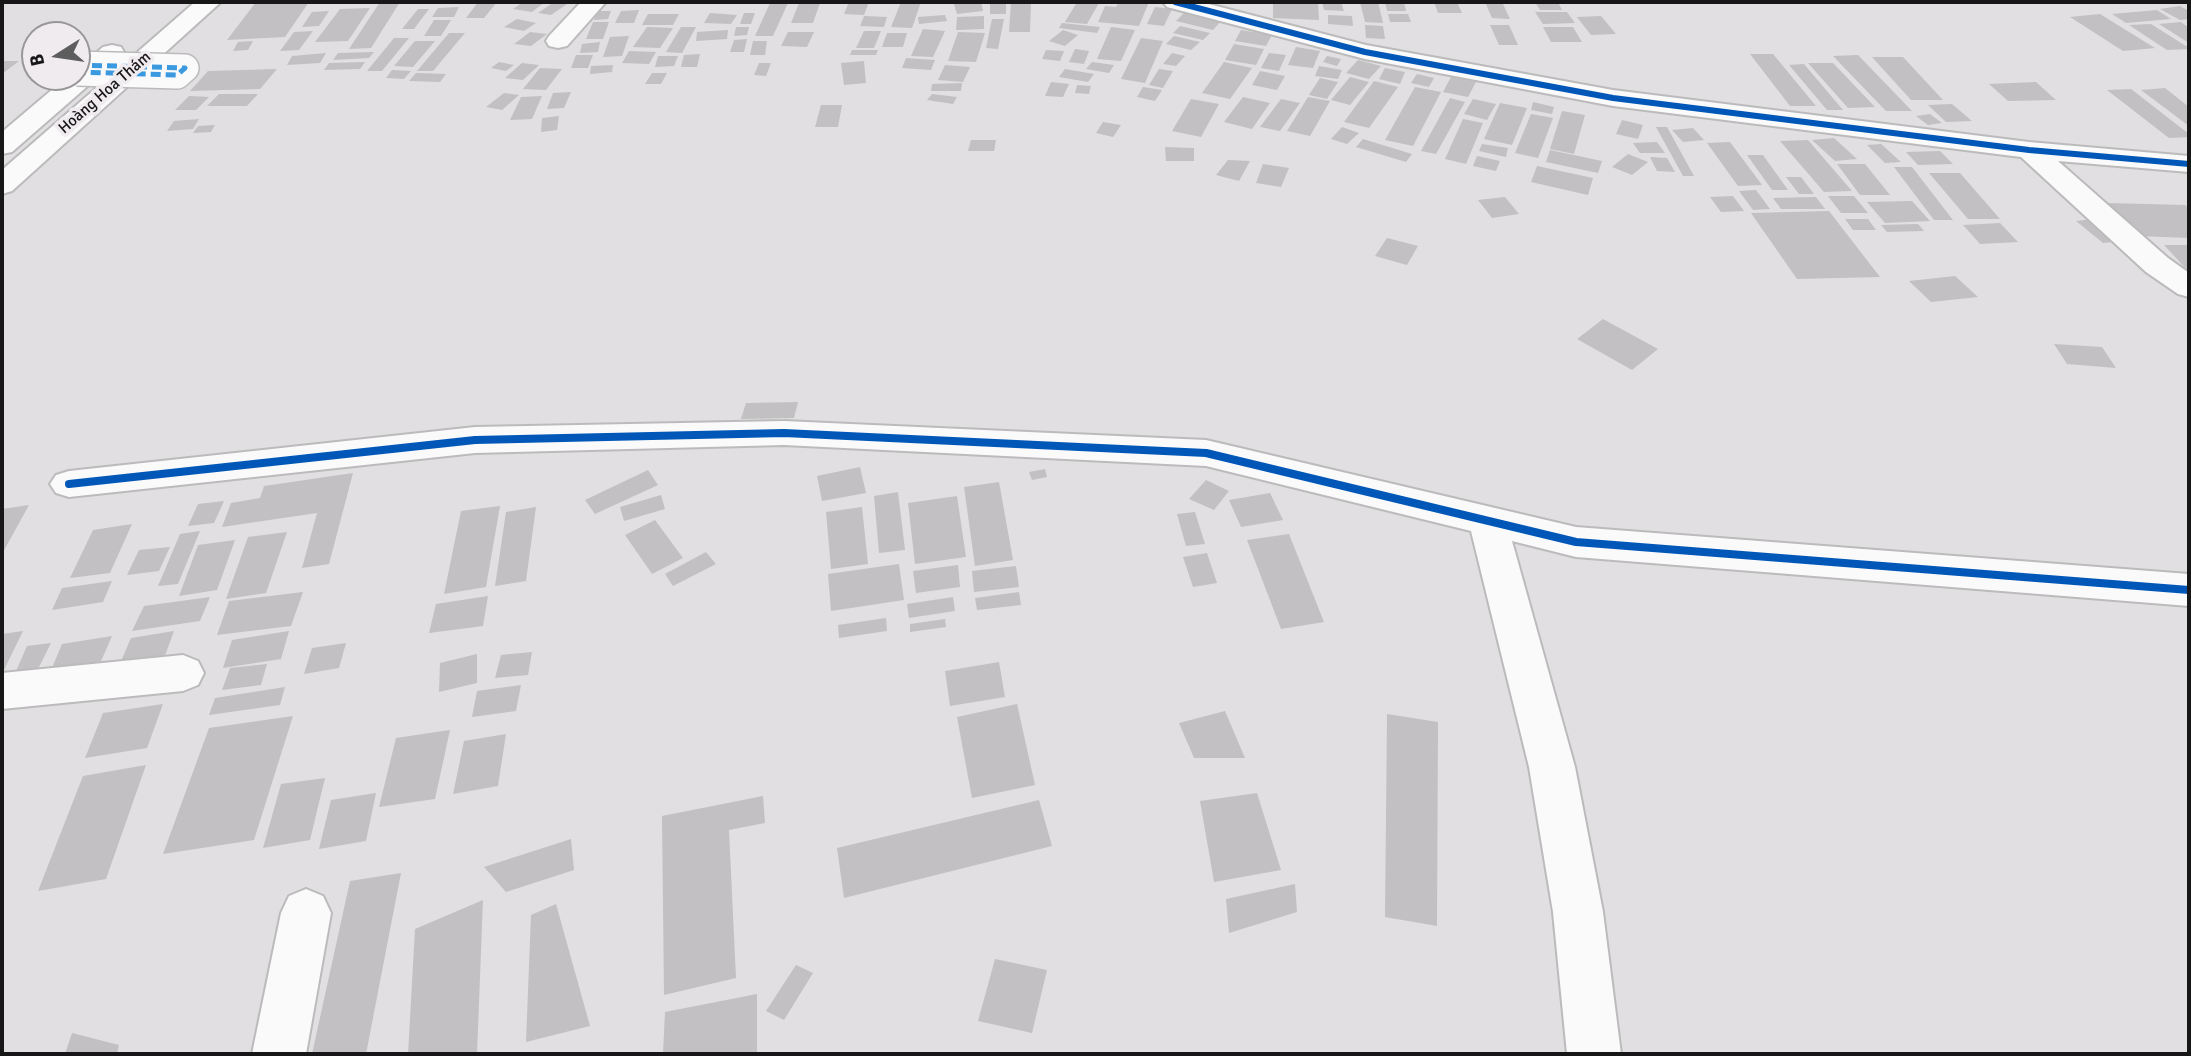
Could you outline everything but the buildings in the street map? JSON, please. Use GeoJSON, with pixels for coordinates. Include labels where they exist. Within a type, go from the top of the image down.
{"type":"FeatureCollection","features":[{"type":"Feature","properties":{"kind":"street","name":"Hoàng Hoa Thám"},"geometry":{"type":"LineString","coordinates":[[2,185],[209,2]]}},
{"type":"Feature","properties":{"kind":"street"},"geometry":{"type":"LineString","coordinates":[[558,41],[594,2]]}},
{"type":"Feature","properties":{"kind":"street"},"geometry":{"type":"LineString","coordinates":[[1175,2],[1365,52],[1613,98],[2029,150],[2189,164]]}},
{"type":"Feature","properties":{"kind":"street","name":"Hoàng Hoa Thám"},"geometry":{"type":"LineString","coordinates":[[2,146],[128,38]]}},
{"type":"Feature","properties":{"kind":"street"},"geometry":{"type":"LineString","coordinates":[[91,65],[185,68],[177,75],[91,72]]}},
{"type":"Feature","properties":{"kind":"street"},"geometry":{"type":"LineString","coordinates":[[2029,150],[2157,265],[2189,288]]}},
{"type":"Feature","properties":{"kind":"street"},"geometry":{"type":"LineString","coordinates":[[69,484],[475,440],[784,433],[1206,453],[1576,542],[2189,590]]}},
{"type":"Feature","properties":{"kind":"street"},"geometry":{"type":"LineString","coordinates":[[1487,520],[1552,767],[1578,912],[1594,1054]]}},
{"type":"Feature","properties":{"kind":"street"},"geometry":{"type":"LineString","coordinates":[[2,691],[183,673]]}},
{"type":"Feature","properties":{"kind":"street"},"geometry":{"type":"LineString","coordinates":[[279,1054],[306,913]]}},
{"type":"Feature","properties":{"kind":"marked path"},"geometry":{"type":"LineString","coordinates":[[91,65],[185,68],[177,75],[91,72]]}},
{"type":"Feature","properties":{"kind":"cycle path"},"geometry":{"type":"LineString","coordinates":[[1175,2],[1365,52],[1613,98],[2029,150],[2189,164]]}},
{"type":"Feature","properties":{"kind":"cycle path"},"geometry":{"type":"LineString","coordinates":[[69,484],[475,440],[784,433],[1206,453],[1576,542],[2189,590]]}}]}
